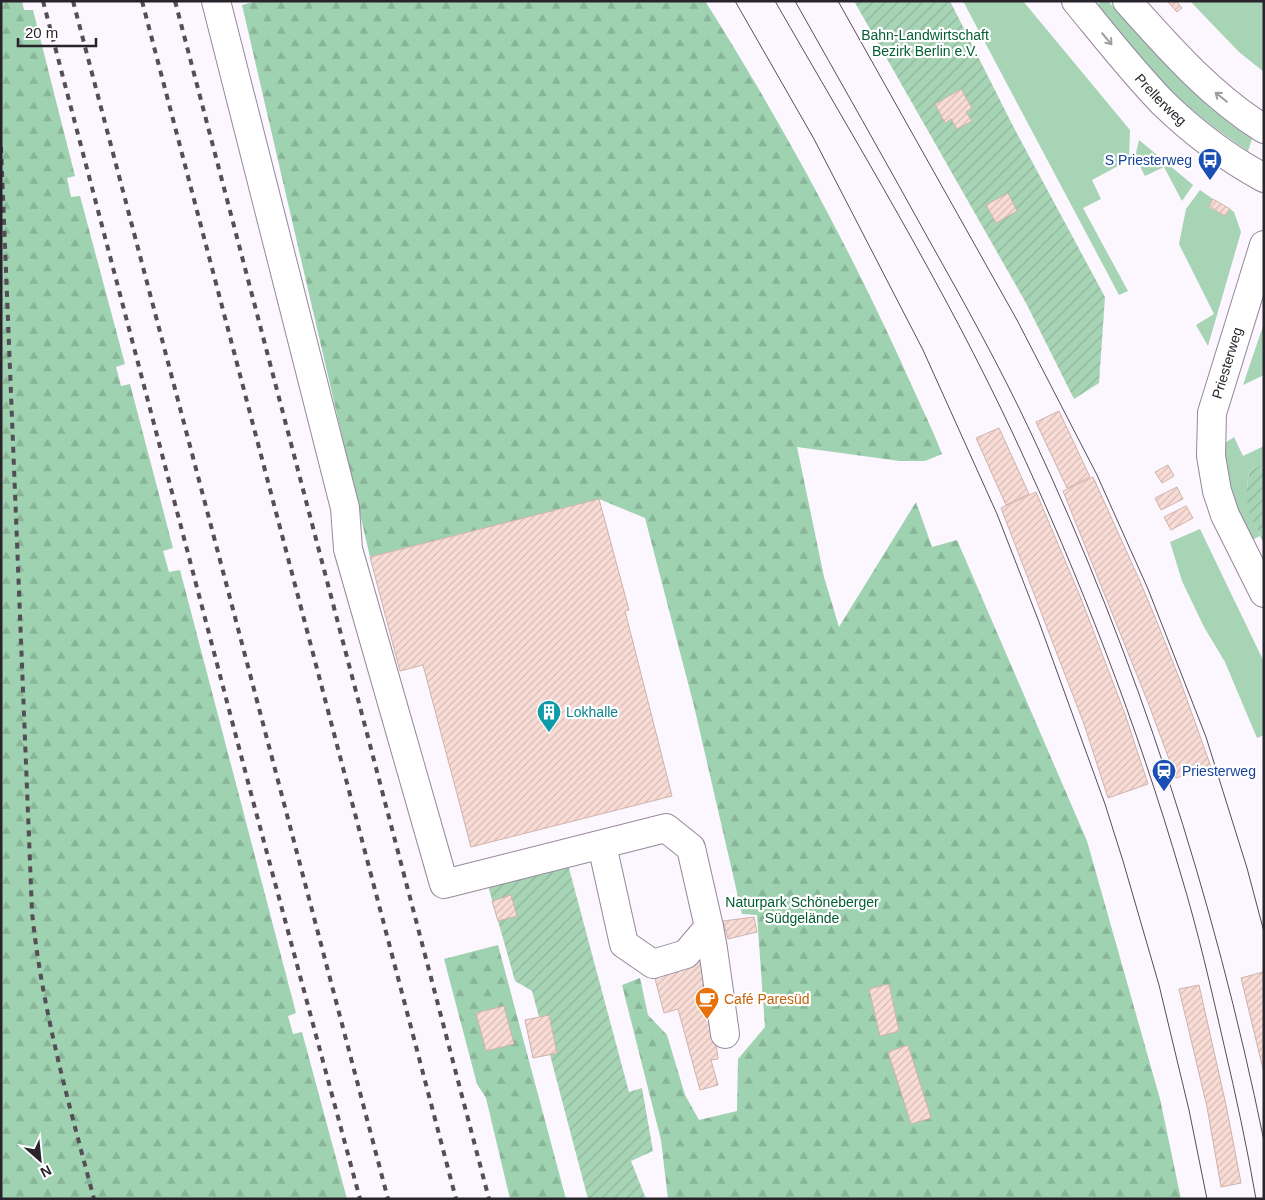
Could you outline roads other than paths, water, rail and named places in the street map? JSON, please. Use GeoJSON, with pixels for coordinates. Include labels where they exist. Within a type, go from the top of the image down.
{"type":"FeatureCollection","features":[{"type":"Feature","properties":{"kind":"main road"},"geometry":{"type":"LineString","coordinates":[[216,1],[345,508],[348,549],[444,884],[666,828],[691,848],[709,927],[725,1034]]}},
{"type":"Feature","properties":{"kind":"main road","name":"Prellerweg"},"geometry":{"type":"LineString","coordinates":[[1076,1],[1151,90],[1181,119],[1226,154],[1264,178]]}},
{"type":"Feature","properties":{"kind":"main road"},"geometry":{"type":"LineString","coordinates":[[1127,1],[1198,77],[1230,105],[1264,129]]}},
{"type":"Feature","properties":{"kind":"main road","name":"Priesterweg"},"geometry":{"type":"LineString","coordinates":[[1264,245],[1212,413],[1211,456],[1216,491],[1225,515],[1264,593]]}},
{"type":"Feature","properties":{"kind":"main road"},"geometry":{"type":"LineString","coordinates":[[602,844],[624,944],[653,964],[686,954],[709,927]]}},
{"type":"Feature","properties":{"kind":"tram line"},"geometry":{"type":"LineString","coordinates":[[735,1],[814,139],[923,350],[997,514],[1039,622],[1105,804],[1123,861],[1159,985],[1189,1110],[1207,1199]]}},
{"type":"Feature","properties":{"kind":"tram line"},"geometry":{"type":"LineString","coordinates":[[775,1],[899,216],[959,325],[1014,436],[1084,597],[1146,763],[1187,896],[1228,1064],[1256,1199]]}},
{"type":"Feature","properties":{"kind":"tram line"},"geometry":{"type":"LineString","coordinates":[[795,1],[956,288],[1007,384],[1069,518],[1105,604],[1138,692],[1196,869],[1244,1050],[1264,1141]]}},
{"type":"Feature","properties":{"kind":"tram line"},"geometry":{"type":"LineString","coordinates":[[838,1],[1017,320],[1097,475],[1148,589],[1206,737],[1247,868],[1264,932]]}},
{"type":"Feature","properties":{"kind":"railway"},"geometry":{"type":"LineString","coordinates":[[43,1],[253,801],[360,1199]]}},
{"type":"Feature","properties":{"kind":"railway"},"geometry":{"type":"LineString","coordinates":[[73,1],[388,1199]]}},
{"type":"Feature","properties":{"kind":"railway"},"geometry":{"type":"LineString","coordinates":[[142,1],[456,1199]]}},
{"type":"Feature","properties":{"kind":"railway"},"geometry":{"type":"LineString","coordinates":[[175,1],[489,1199]]}},
{"type":"Feature","properties":{"kind":"railway"},"geometry":{"type":"LineString","coordinates":[[1,147],[32,912],[49,1021],[94,1199]]}},
{"type":"Feature","properties":{"kind":"place","name":"S Priesterweg"},"geometry":{"type":"Point","coordinates":[1210,181]}},
{"type":"Feature","properties":{"kind":"place","name":"Lokhalle"},"geometry":{"type":"Point","coordinates":[549,733]}},
{"type":"Feature","properties":{"kind":"place","name":"Priesterweg"},"geometry":{"type":"Point","coordinates":[1164,792]}},
{"type":"Feature","properties":{"kind":"place","name":"Café Paresüd"},"geometry":{"type":"Point","coordinates":[707,1020]}},
{"type":"Feature","properties":{"kind":"park label","name":"Bahn-Landwirtschaft Bezirk Berlin e.V."},"geometry":{"type":"Point","coordinates":[925,43]}},
{"type":"Feature","properties":{"kind":"park label","name":"Naturpark Schöneberger Südgelände"},"geometry":{"type":"Point","coordinates":[802,910]}}]}
